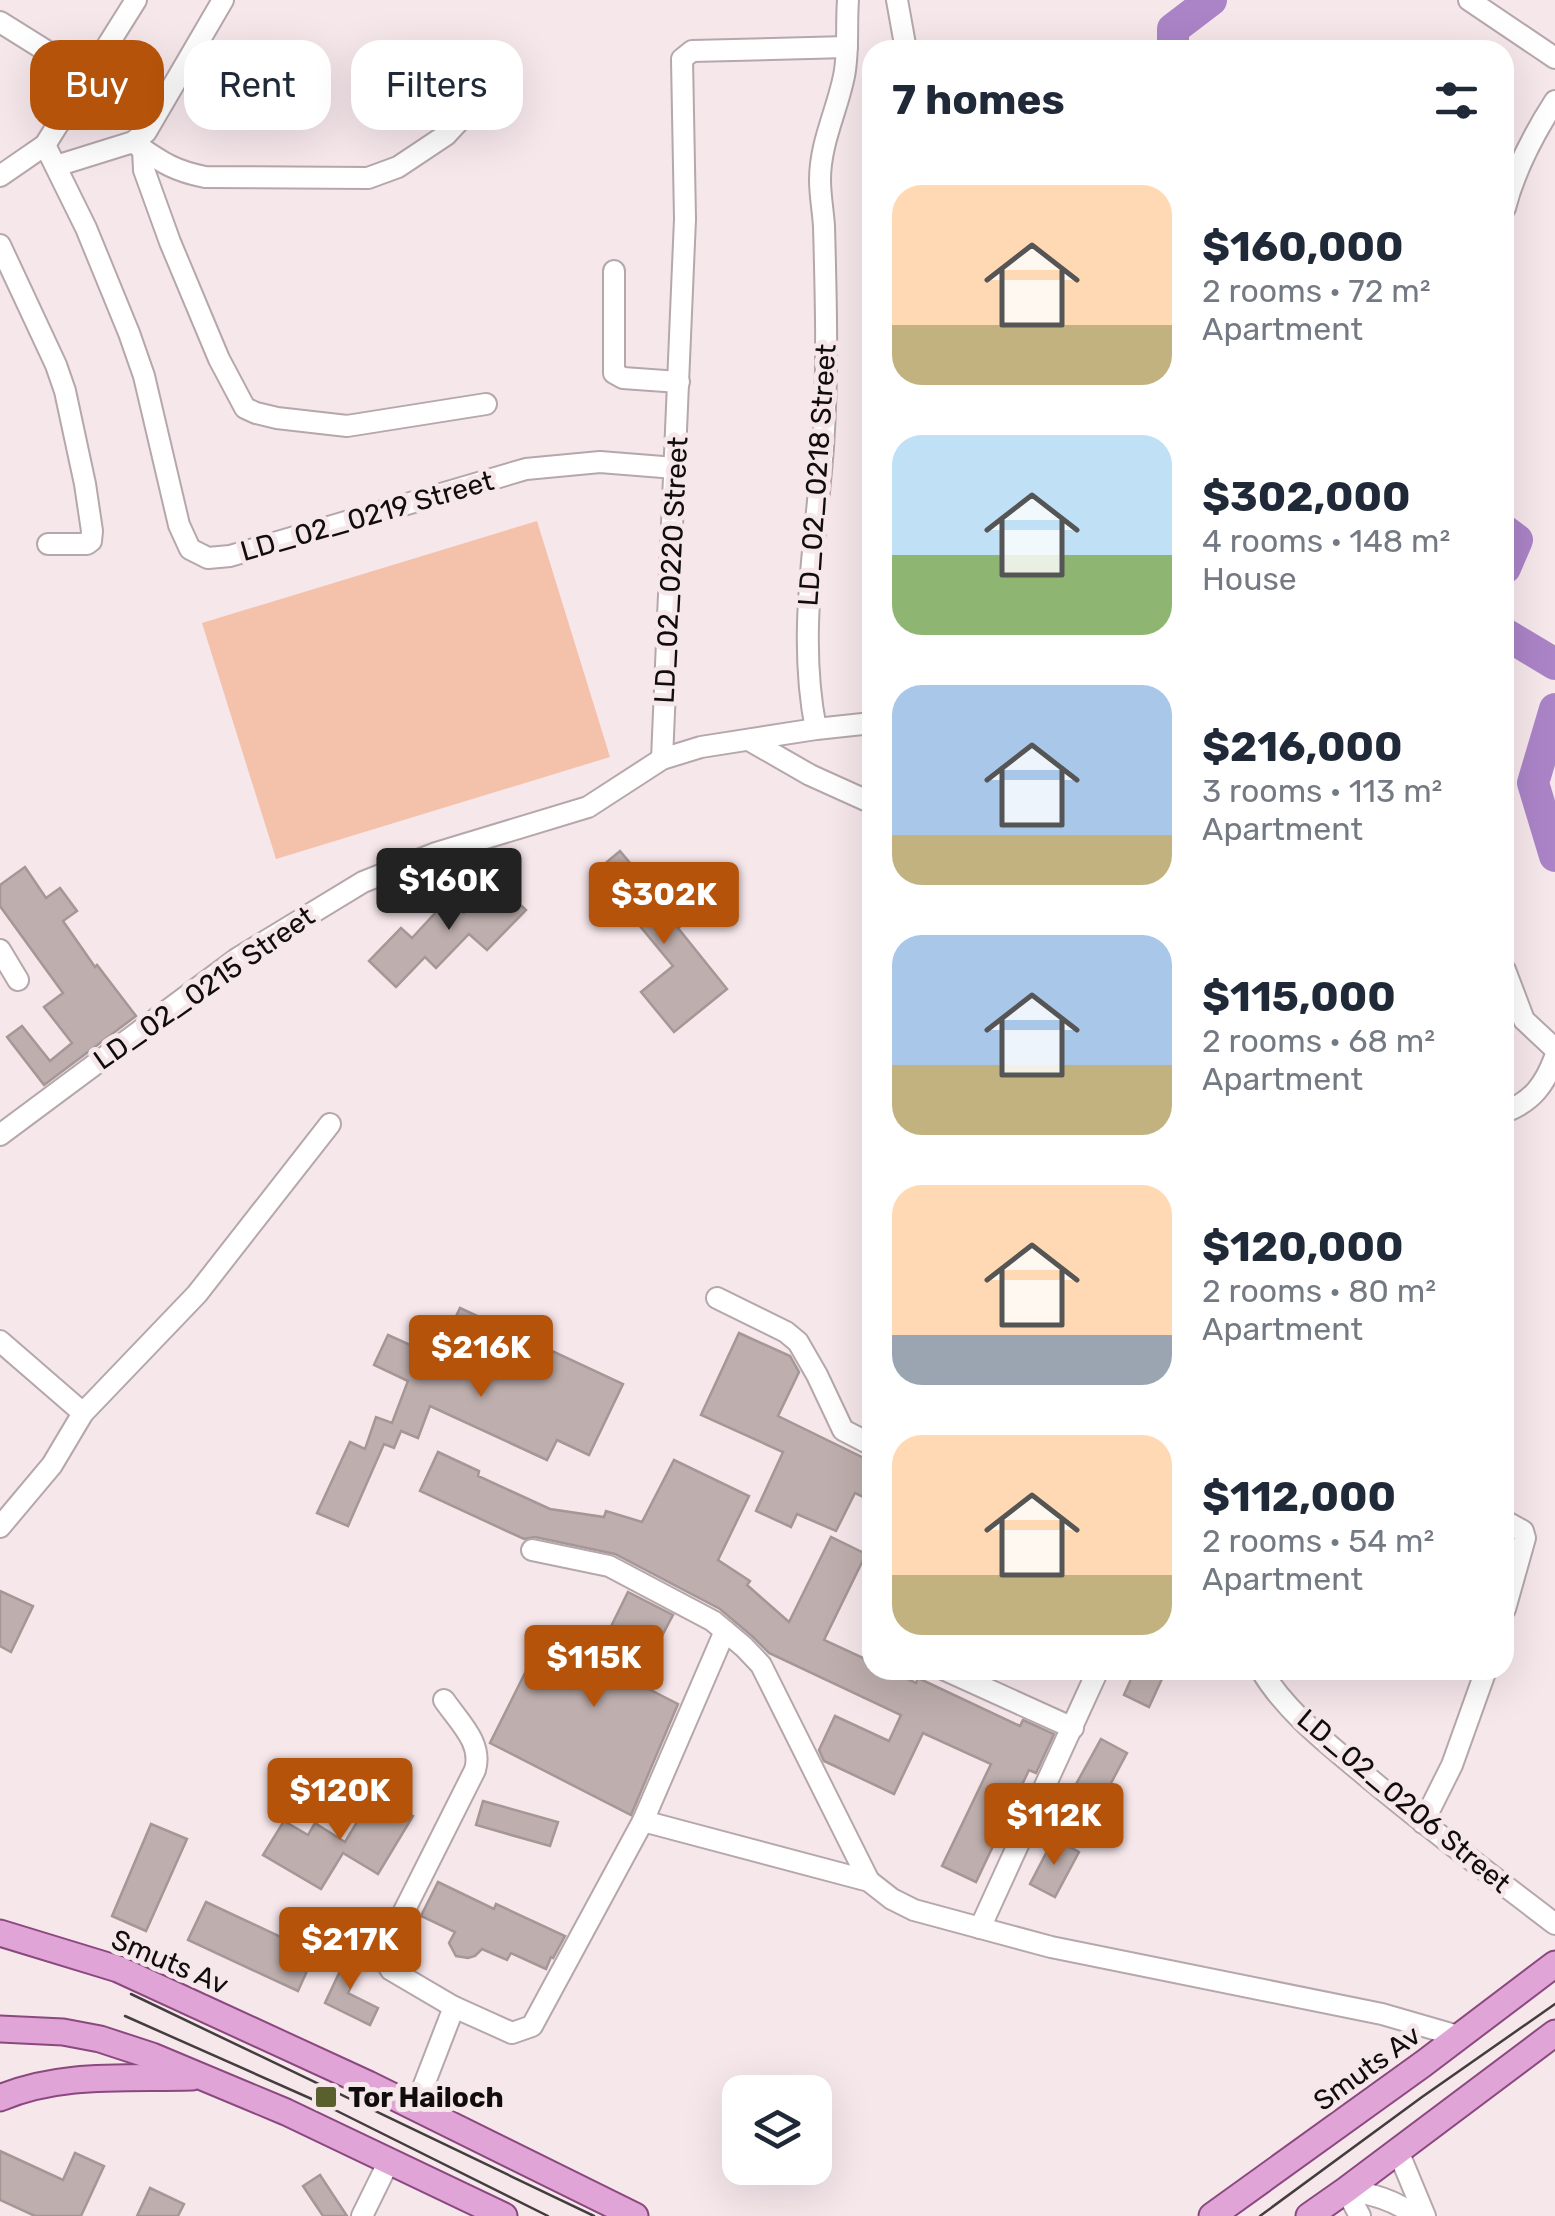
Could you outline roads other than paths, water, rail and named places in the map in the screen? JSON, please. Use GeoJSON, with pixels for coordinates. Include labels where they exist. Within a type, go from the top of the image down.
{"type":"FeatureCollection","features":[{"type":"Feature","properties":{"kind":"main road","name":"Smuts Av"},"geometry":{"type":"LineString","coordinates":[[0,1933],[118,1969],[635,2216]]}},
{"type":"Feature","properties":{"kind":"main road","name":"Smuts Av"},"geometry":{"type":"LineString","coordinates":[[1212,2216],[1555,1964]]}},
{"type":"Feature","properties":{"kind":"main road"},"geometry":{"type":"LineString","coordinates":[[0,2029],[54,2030],[100,2039],[152,2056],[390,2160],[504,2216]]}},
{"type":"Feature","properties":{"kind":"main road"},"geometry":{"type":"LineString","coordinates":[[1309,2216],[1555,2033]]}},
{"type":"Feature","properties":{"kind":"main road"},"geometry":{"type":"LineString","coordinates":[[0,2098],[57,2080],[202,2077]]}},
{"type":"Feature","properties":{"kind":"street"},"geometry":{"type":"LineString","coordinates":[[111,40],[136,0]]}},
{"type":"Feature","properties":{"kind":"street"},"geometry":{"type":"LineString","coordinates":[[224,0],[138,146],[170,242],[219,359],[245,408],[277,418],[346,426],[486,404]]}},
{"type":"Feature","properties":{"kind":"street","name":"LD_02_0218 Street"},"geometry":{"type":"LineString","coordinates":[[816,729],[806,633],[823,444],[826,332],[820,180],[825,141],[844,77],[848,0]]}},
{"type":"Feature","properties":{"kind":"street"},"geometry":{"type":"LineString","coordinates":[[897,0],[904,40]]}},
{"type":"Feature","properties":{"kind":"street"},"geometry":{"type":"LineString","coordinates":[[1469,0],[1555,58]]}},
{"type":"Feature","properties":{"kind":"street"},"geometry":{"type":"LineString","coordinates":[[0,22],[30,41]]}},
{"type":"Feature","properties":{"kind":"street","name":"LD_02_0220 Street"},"geometry":{"type":"LineString","coordinates":[[662,759],[685,219],[681,63],[692,52],[847,47]]}},
{"type":"Feature","properties":{"kind":"street"},"geometry":{"type":"LineString","coordinates":[[1514,178],[1555,101]]}},
{"type":"Feature","properties":{"kind":"street"},"geometry":{"type":"LineString","coordinates":[[0,176],[45,145],[54,130]]}},
{"type":"Feature","properties":{"kind":"street"},"geometry":{"type":"LineString","coordinates":[[56,166],[138,146],[181,172],[205,177],[368,178],[398,167],[450,130]]}},
{"type":"Feature","properties":{"kind":"street","name":"LD_02_0219 Street"},"geometry":{"type":"LineString","coordinates":[[45,145],[86,228],[144,376],[180,525],[190,549],[208,558],[230,556],[526,469],[600,462],[675,468]]}},
{"type":"Feature","properties":{"kind":"street"},"geometry":{"type":"LineString","coordinates":[[0,244],[65,391],[85,484],[91,541],[48,544]]}},
{"type":"Feature","properties":{"kind":"street"},"geometry":{"type":"LineString","coordinates":[[614,271],[614,373],[623,378],[679,382]]}},
{"type":"Feature","properties":{"kind":"street","name":"LD_02_0215 Street"},"geometry":{"type":"LineString","coordinates":[[0,1135],[238,958],[362,882],[436,852],[588,807],[662,759],[701,747],[862,725]]}},
{"type":"Feature","properties":{"kind":"street"},"geometry":{"type":"LineString","coordinates":[[749,740],[862,799]]}},
{"type":"Feature","properties":{"kind":"street"},"geometry":{"type":"LineString","coordinates":[[0,950],[18,980]]}},
{"type":"Feature","properties":{"kind":"street"},"geometry":{"type":"LineString","coordinates":[[1514,994],[1524,1020],[1555,1049]]}},
{"type":"Feature","properties":{"kind":"street"},"geometry":{"type":"LineString","coordinates":[[1514,1108],[1546,1080],[1555,1057]]}},
{"type":"Feature","properties":{"kind":"street"},"geometry":{"type":"LineString","coordinates":[[0,1527],[52,1465],[83,1413],[197,1294],[330,1124]]}},
{"type":"Feature","properties":{"kind":"street"},"geometry":{"type":"LineString","coordinates":[[717,1298],[786,1332],[798,1342],[843,1430],[862,1440]]}},
{"type":"Feature","properties":{"kind":"street"},"geometry":{"type":"LineString","coordinates":[[0,1341],[83,1413]]}},
{"type":"Feature","properties":{"kind":"street"},"geometry":{"type":"LineString","coordinates":[[1514,1526],[1523,1531],[1525,1538],[1514,1577]]}},
{"type":"Feature","properties":{"kind":"street"},"geometry":{"type":"LineString","coordinates":[[532,1550],[609,1566],[713,1621],[761,1665],[869,1881]]}},
{"type":"Feature","properties":{"kind":"street"},"geometry":{"type":"LineString","coordinates":[[444,1700],[476,1746],[478,1759],[386,1947],[386,1960],[391,1970],[512,2033],[532,2026],[642,1821],[725,1631]]}},
{"type":"Feature","properties":{"kind":"street"},"geometry":{"type":"LineString","coordinates":[[967,1680],[1073,1728]]}},
{"type":"Feature","properties":{"kind":"street"},"geometry":{"type":"LineString","coordinates":[[980,1928],[1094,1680]]}},
{"type":"Feature","properties":{"kind":"street","name":"LD_02_0206 Street"},"geometry":{"type":"LineString","coordinates":[[1268,1680],[1318,1735],[1423,1823],[1555,1924]]}},
{"type":"Feature","properties":{"kind":"street"},"geometry":{"type":"LineString","coordinates":[[1423,1823],[1452,1764],[1482,1680]]}},
{"type":"Feature","properties":{"kind":"street"},"geometry":{"type":"LineString","coordinates":[[642,1821],[869,1881],[914,1910],[1051,1947],[1382,2014],[1458,2036]]}},
{"type":"Feature","properties":{"kind":"street"},"geometry":{"type":"LineString","coordinates":[[414,2108],[454,2006]]}},
{"type":"Feature","properties":{"kind":"street"},"geometry":{"type":"LineString","coordinates":[[1398,2151],[1426,2216]]}},
{"type":"Feature","properties":{"kind":"street"},"geometry":{"type":"LineString","coordinates":[[362,2216],[390,2160]]}},
{"type":"Feature","properties":{"kind":"street"},"geometry":{"type":"LineString","coordinates":[[1346,2190],[1360,2216]]}},
{"type":"Feature","properties":{"kind":"street"},"geometry":{"type":"LineString","coordinates":[[1346,2190],[1391,2200],[1416,2216]]}},
{"type":"Feature","properties":{"kind":"waterway"},"geometry":{"type":"LineString","coordinates":[[1173,40],[1173,29],[1211,0]]}},
{"type":"Feature","properties":{"kind":"waterway"},"geometry":{"type":"LineString","coordinates":[[1514,538],[1514,547]]}},
{"type":"Feature","properties":{"kind":"waterway"},"geometry":{"type":"LineString","coordinates":[[1514,639],[1555,664]]}},
{"type":"Feature","properties":{"kind":"waterway"},"geometry":{"type":"LineString","coordinates":[[1555,709],[1533,783],[1555,856]]}},
{"type":"Feature","properties":{"kind":"tram line"},"geometry":{"type":"LineString","coordinates":[[131,1994],[594,2216]]}},
{"type":"Feature","properties":{"kind":"tram line"},"geometry":{"type":"LineString","coordinates":[[1260,2216],[1555,2004]]}},
{"type":"Feature","properties":{"kind":"tram line"},"geometry":{"type":"LineString","coordinates":[[125,2016],[323,2104],[548,2216]]}},
{"type":"Feature","properties":{"kind":"place","name":"Tor Hailoch"},"geometry":{"type":"Point","coordinates":[326,2097]}}]}
